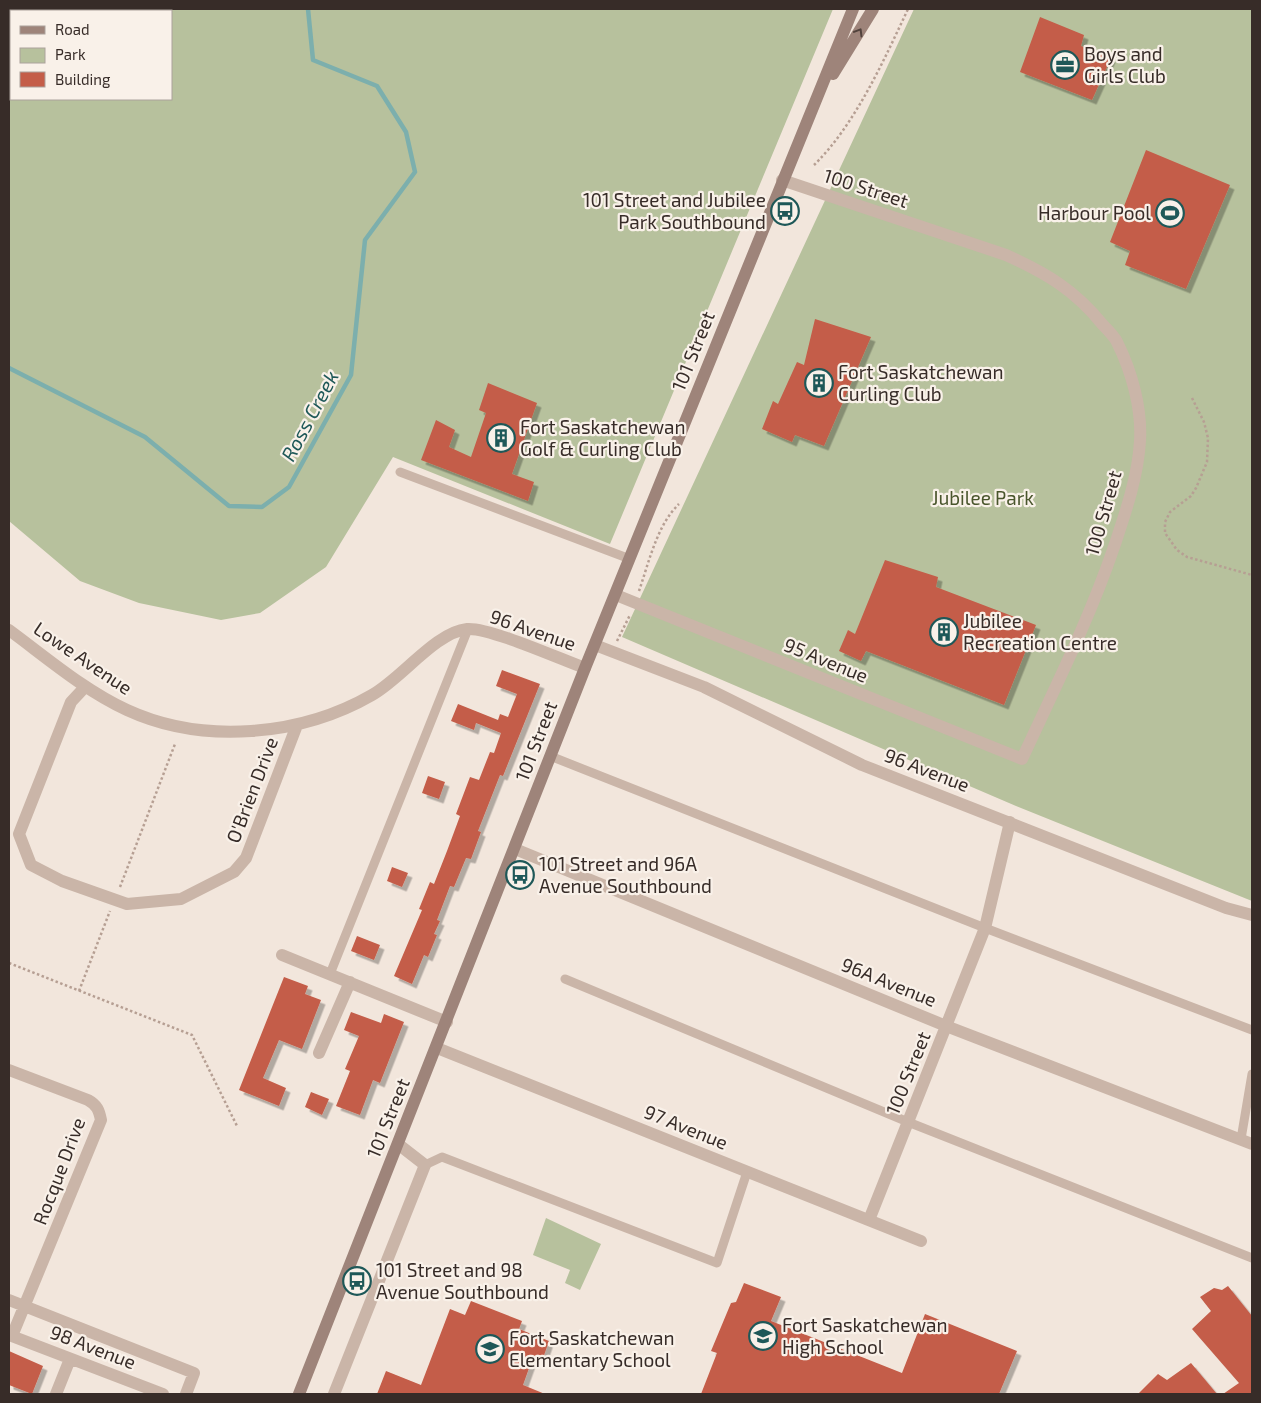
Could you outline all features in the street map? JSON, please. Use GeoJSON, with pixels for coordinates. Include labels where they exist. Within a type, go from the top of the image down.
{"type":"FeatureCollection","features":[{"type":"Feature","properties":{"kind":"street","name":"101 Street"},"geometry":{"type":"LineString","coordinates":[[299,1394],[437,1048],[585,668],[616,596],[852,9]]}},
{"type":"Feature","properties":{"kind":"street","name":"101 Street"},"geometry":{"type":"LineString","coordinates":[[815,104],[873,9]]}},
{"type":"Feature","properties":{"kind":"street","name":"100 Street"},"geometry":{"type":"LineString","coordinates":[[782,180],[1006,255],[1040,270],[1066,287],[1092,311],[1117,342],[1136,394],[1140,419],[1140,442],[1130,499],[1100,588],[1022,759]]}},
{"type":"Feature","properties":{"kind":"street","name":"95 Avenue"},"geometry":{"type":"LineString","coordinates":[[616,596],[1022,759]]}},
{"type":"Feature","properties":{"kind":"street","name":"96 Avenue"},"geometry":{"type":"LineString","coordinates":[[468,629],[492,634],[585,668]]}},
{"type":"Feature","properties":{"kind":"street","name":"Lowe Avenue"},"geometry":{"type":"LineString","coordinates":[[9,630],[85,687],[127,710],[152,720],[190,728],[228,732],[297,725],[336,712],[390,684],[445,637],[468,629]]}},
{"type":"Feature","properties":{"kind":"street","name":"96 Avenue"},"geometry":{"type":"LineString","coordinates":[[595,645],[704,687],[862,765],[1226,908],[1252,915]]}},
{"type":"Feature","properties":{"kind":"street","name":"O'Brien Drive"},"geometry":{"type":"LineString","coordinates":[[85,687],[70,702],[19,834],[31,865],[62,881],[126,904],[181,899],[234,872],[241,866],[246,858],[297,725]]}},
{"type":"Feature","properties":{"kind":"street","name":"100 Street"},"geometry":{"type":"LineString","coordinates":[[869,1220],[984,928],[1010,822]]}},
{"type":"Feature","properties":{"kind":"street","name":"96A Avenue"},"geometry":{"type":"LineString","coordinates":[[515,849],[946,1026],[1246,1142]]}},
{"type":"Feature","properties":{"kind":"street"},"geometry":{"type":"LineString","coordinates":[[282,955],[447,1022]]}},
{"type":"Feature","properties":{"kind":"street"},"geometry":{"type":"LineString","coordinates":[[319,1053],[350,982]]}},
{"type":"Feature","properties":{"kind":"street","name":"97 Avenue"},"geometry":{"type":"LineString","coordinates":[[437,1048],[921,1241]]}},
{"type":"Feature","properties":{"kind":"street","name":"Rocque Drive"},"geometry":{"type":"LineString","coordinates":[[9,1070],[94,1103],[99,1110],[100,1120],[25,1306],[10,1336]]}},
{"type":"Feature","properties":{"kind":"street"},"geometry":{"type":"LineString","coordinates":[[334,1394],[425,1165],[398,1144]]}},
{"type":"Feature","properties":{"kind":"street"},"geometry":{"type":"LineString","coordinates":[[9,1300],[194,1373],[186,1394]]}},
{"type":"Feature","properties":{"kind":"street","name":"98 Avenue"},"geometry":{"type":"LineString","coordinates":[[10,1336],[163,1394]]}},
{"type":"Feature","properties":{"kind":"street"},"geometry":{"type":"LineString","coordinates":[[56,1394],[70,1359]]}},
{"type":"Feature","properties":{"kind":"lane"},"geometry":{"type":"LineString","coordinates":[[400,472],[630,559]]}},
{"type":"Feature","properties":{"kind":"lane"},"geometry":{"type":"LineString","coordinates":[[330,974],[468,629]]}},
{"type":"Feature","properties":{"kind":"lane"},"geometry":{"type":"LineString","coordinates":[[550,756],[984,928],[1252,1030]]}},
{"type":"Feature","properties":{"kind":"lane"},"geometry":{"type":"LineString","coordinates":[[565,979],[908,1122],[1252,1258]]}},
{"type":"Feature","properties":{"kind":"lane"},"geometry":{"type":"LineString","coordinates":[[1246,1142],[1252,1074]]}},
{"type":"Feature","properties":{"kind":"lane"},"geometry":{"type":"LineString","coordinates":[[425,1165],[442,1157],[717,1263],[748,1172]]}},
{"type":"Feature","properties":{"kind":"path"},"geometry":{"type":"LineString","coordinates":[[814,165],[823,156],[851,117],[889,50],[908,9]]}},
{"type":"Feature","properties":{"kind":"path"},"geometry":{"type":"LineString","coordinates":[[1192,398],[1208,438],[1206,462],[1191,496],[1170,512],[1165,522],[1165,533],[1177,550],[1187,557],[1252,575]]}},
{"type":"Feature","properties":{"kind":"path"},"geometry":{"type":"LineString","coordinates":[[611,651],[634,603],[660,533],[671,512],[679,504]]}},
{"type":"Feature","properties":{"kind":"path"},"geometry":{"type":"LineString","coordinates":[[79,991],[174,744]]}},
{"type":"Feature","properties":{"kind":"path"},"geometry":{"type":"LineString","coordinates":[[9,963],[192,1035],[237,1126]]}},
{"type":"Feature","properties":{"kind":"green space"},"geometry":{"type":"Polygon","coordinates":[[[9,9],[833,9],[610,544],[393,457],[326,567],[260,613],[221,620],[139,603],[80,581],[9,521],[9,9]]]}},
{"type":"Feature","properties":{"kind":"green space","name":"Jubilee Park"},"geometry":{"type":"Polygon","coordinates":[[[914,9],[1252,9],[1252,901],[1016,806],[622,637],[914,9]]]}},
{"type":"Feature","properties":{"kind":"green space"},"geometry":{"type":"Polygon","coordinates":[[[546,1218],[601,1244],[580,1290],[565,1283],[570,1270],[533,1255],[546,1218]]]}},
{"type":"Feature","properties":{"kind":"building","name":"Boys and Girls Club"},"geometry":{"type":"Polygon","coordinates":[[[1040,17],[1084,35],[1081,46],[1111,58],[1092,100],[1020,72],[1040,17]]]}},
{"type":"Feature","properties":{"kind":"building","name":"Harbour Pool"},"geometry":{"type":"Polygon","coordinates":[[[1146,150],[1230,185],[1186,289],[1125,265],[1130,251],[1110,242],[1146,150]]]}},
{"type":"Feature","properties":{"kind":"building","name":"Fort Saskatchewan Curling Club"},"geometry":{"type":"Polygon","coordinates":[[[815,319],[871,337],[824,446],[795,435],[792,442],[762,429],[773,401],[778,404],[797,362],[804,365],[815,319]]]}},
{"type":"Feature","properties":{"kind":"building","name":"Fort Saskatchewan Golf & Curling Club"},"geometry":{"type":"Polygon","coordinates":[[[488,383],[537,403],[512,474],[534,482],[528,501],[421,460],[436,420],[455,430],[449,447],[471,457],[486,413],[479,410],[488,383]]]}},
{"type":"Feature","properties":{"kind":"building","name":"Jubilee Recreation Centre"},"geometry":{"type":"Polygon","coordinates":[[[885,560],[938,577],[936,587],[1036,625],[1004,705],[866,651],[861,661],[839,651],[848,630],[855,634],[885,560]]]}},
{"type":"Feature","properties":{"kind":"building"},"geometry":{"type":"Polygon","coordinates":[[[502,670],[540,684],[503,776],[500,775],[478,831],[481,832],[471,859],[466,858],[454,887],[450,886],[437,920],[440,921],[434,934],[437,935],[428,957],[424,955],[412,984],[394,976],[422,910],[419,909],[430,882],[434,884],[447,851],[460,816],[456,814],[470,777],[479,780],[490,752],[494,753],[501,733],[476,723],[474,730],[451,721],[458,704],[498,720],[500,714],[508,717],[517,694],[496,686],[502,670]]]}},
{"type":"Feature","properties":{"kind":"building"},"geometry":{"type":"Polygon","coordinates":[[[428,776],[445,782],[439,799],[422,793],[428,776]]]}},
{"type":"Feature","properties":{"kind":"building"},"geometry":{"type":"Polygon","coordinates":[[[392,867],[408,873],[402,887],[387,881],[392,867]]]}},
{"type":"Feature","properties":{"kind":"building"},"geometry":{"type":"Polygon","coordinates":[[[357,936],[380,945],[374,960],[351,951],[357,936]]]}},
{"type":"Feature","properties":{"kind":"building"},"geometry":{"type":"Polygon","coordinates":[[[284,977],[308,986],[305,994],[321,1000],[302,1049],[279,1040],[263,1078],[286,1088],[279,1106],[239,1090],[284,977]]]}},
{"type":"Feature","properties":{"kind":"building"},"geometry":{"type":"Polygon","coordinates":[[[351,1012],[381,1023],[384,1014],[404,1022],[380,1083],[373,1080],[360,1115],[336,1106],[350,1071],[345,1069],[359,1036],[344,1030],[351,1012]]]}},
{"type":"Feature","properties":{"kind":"building"},"geometry":{"type":"Polygon","coordinates":[[[311,1092],[329,1099],[322,1115],[305,1107],[311,1092]]]}},
{"type":"Feature","properties":{"kind":"building","name":"Fort Saskatchewan High School"},"geometry":{"type":"Polygon","coordinates":[[[744,1283],[781,1297],[771,1321],[902,1373],[925,1314],[1017,1351],[999,1394],[701,1394],[717,1353],[711,1351],[731,1303],[736,1302],[744,1283]]]}},
{"type":"Feature","properties":{"kind":"building"},"geometry":{"type":"Polygon","coordinates":[[[1228,1286],[1252,1316],[1252,1394],[1223,1394],[1239,1383],[1192,1329],[1211,1311],[1200,1297],[1214,1288],[1222,1290],[1228,1286]]]}},
{"type":"Feature","properties":{"kind":"building","name":"Fort Saskatchewan Elementary School"},"geometry":{"type":"Polygon","coordinates":[[[471,1301],[522,1321],[519,1329],[549,1341],[542,1361],[533,1357],[523,1385],[545,1394],[377,1394],[386,1371],[421,1385],[450,1309],[465,1315],[471,1301]]]}},
{"type":"Feature","properties":{"kind":"building"},"geometry":{"type":"Polygon","coordinates":[[[9,1351],[43,1366],[32,1394],[9,1385],[9,1351]]]}},
{"type":"Feature","properties":{"kind":"building"},"geometry":{"type":"Polygon","coordinates":[[[1191,1363],[1217,1394],[1138,1394],[1158,1374],[1167,1380],[1191,1363]]]}},
{"type":"Feature","properties":{"kind":"waterway","name":"Ross Creek"},"geometry":{"type":"LineString","coordinates":[[9,368],[145,437],[229,506],[262,507],[289,487],[351,375],[365,240],[415,172],[406,132],[377,86],[313,60],[308,9]]}},
{"type":"Feature","properties":{"kind":"place","name":"Boys and Girls Club"},"geometry":{"type":"Point","coordinates":[1065,65]}},
{"type":"Feature","properties":{"kind":"place","name":"101 Street and Jubilee Park Southbound"},"geometry":{"type":"Point","coordinates":[785,211]}},
{"type":"Feature","properties":{"kind":"place","name":"Harbour Pool"},"geometry":{"type":"Point","coordinates":[1170,213]}},
{"type":"Feature","properties":{"kind":"place","name":"Fort Saskatchewan Curling Club"},"geometry":{"type":"Point","coordinates":[819,383]}},
{"type":"Feature","properties":{"kind":"place","name":"Fort Saskatchewan Golf & Curling Club"},"geometry":{"type":"Point","coordinates":[501,438]}},
{"type":"Feature","properties":{"kind":"place","name":"Jubilee Recreation Centre"},"geometry":{"type":"Point","coordinates":[944,632]}},
{"type":"Feature","properties":{"kind":"place","name":"101 Street and 96A Avenue Southbound"},"geometry":{"type":"Point","coordinates":[520,875]}},
{"type":"Feature","properties":{"kind":"place","name":"101 Street and 98 Avenue Southbound"},"geometry":{"type":"Point","coordinates":[357,1281]}},
{"type":"Feature","properties":{"kind":"place","name":"Fort Saskatchewan High School"},"geometry":{"type":"Point","coordinates":[763,1336]}},
{"type":"Feature","properties":{"kind":"place","name":"Fort Saskatchewan Elementary School"},"geometry":{"type":"Point","coordinates":[490,1349]}}]}
